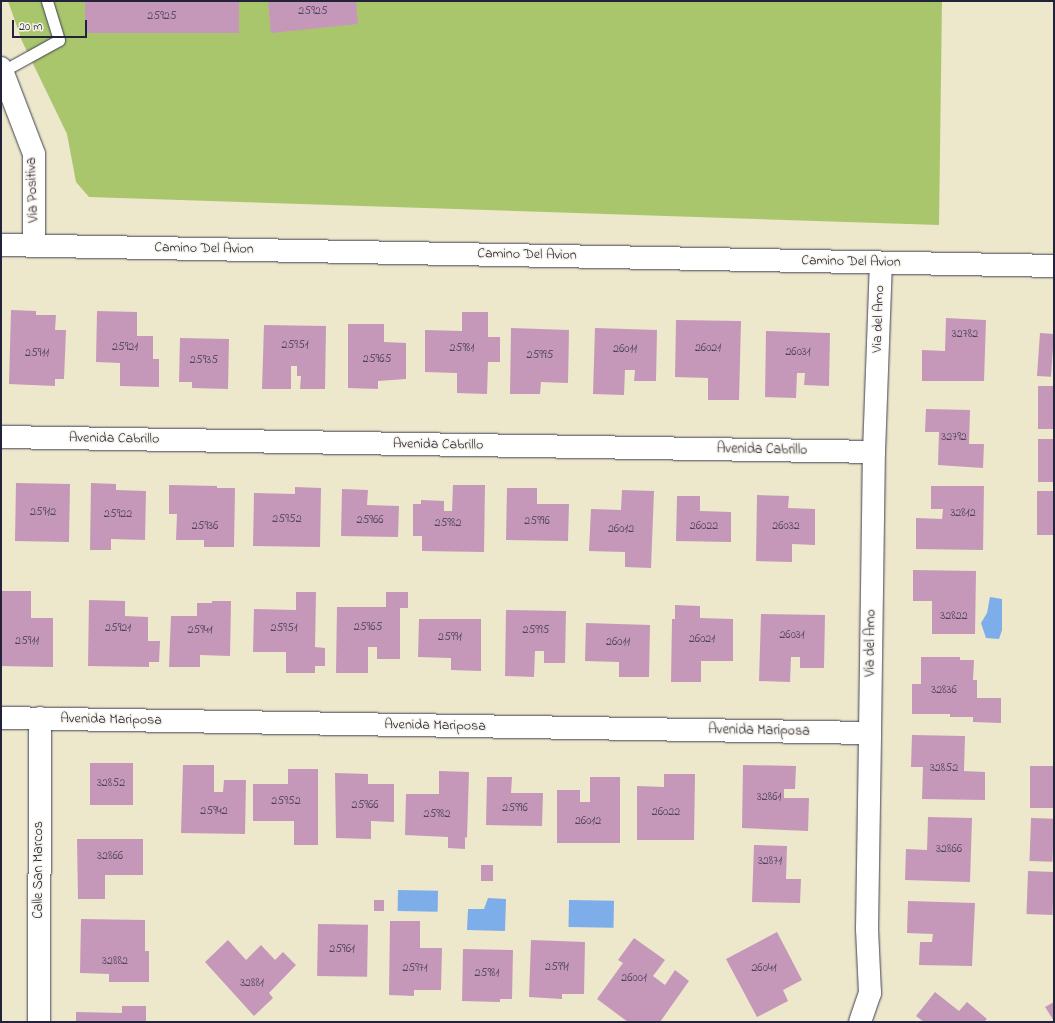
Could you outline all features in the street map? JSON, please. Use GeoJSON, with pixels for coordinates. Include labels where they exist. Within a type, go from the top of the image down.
{"type":"FeatureCollection","features":[{"type":"Feature","properties":{"kind":"street","name":"Via Positiva"},"geometry":{"type":"LineString","coordinates":[[2,71],[34,154],[34,245]]}},
{"type":"Feature","properties":{"kind":"street","name":"Camino Del Avion"},"geometry":{"type":"LineString","coordinates":[[1,245],[1054,266]]}},
{"type":"Feature","properties":{"kind":"street","name":"Via del Amo"},"geometry":{"type":"LineString","coordinates":[[860,1022],[870,994],[867,929],[874,452],[881,263]]}},
{"type":"Feature","properties":{"kind":"street","name":"Avenida Cabrillo"},"geometry":{"type":"LineString","coordinates":[[1,437],[874,452]]}},
{"type":"Feature","properties":{"kind":"street","name":"Avenida Mariposa"},"geometry":{"type":"LineString","coordinates":[[1,718],[870,733]]}},
{"type":"Feature","properties":{"kind":"street","name":"Calle San Marcos"},"geometry":{"type":"LineString","coordinates":[[39,1022],[40,718]]}},
{"type":"Feature","properties":{"kind":"lane"},"geometry":{"type":"LineString","coordinates":[[2,71],[59,40],[47,1]]}},
{"type":"Feature","properties":{"kind":"green space"},"geometry":{"type":"Polygon","coordinates":[[[8,1],[942,1],[939,225],[89,197],[76,182],[67,134],[22,41],[8,1]]]}},
{"type":"Feature","properties":{"kind":"water"},"geometry":{"type":"Polygon","coordinates":[[[990,597],[1002,599],[1002,630],[999,639],[986,638],[981,623],[987,613],[990,597]]]}},
{"type":"Feature","properties":{"kind":"water"},"geometry":{"type":"Polygon","coordinates":[[[398,890],[438,891],[438,912],[398,911],[398,890]]]}},
{"type":"Feature","properties":{"kind":"water"},"geometry":{"type":"Polygon","coordinates":[[[488,898],[506,899],[505,931],[467,930],[468,909],[484,909],[488,898]]]}},
{"type":"Feature","properties":{"kind":"water"},"geometry":{"type":"Polygon","coordinates":[[[569,900],[614,901],[614,928],[569,927],[569,900]]]}},
{"type":"Feature","properties":{"kind":"building"},"geometry":{"type":"Polygon","coordinates":[[[85,1],[239,1],[239,33],[85,33],[85,1]]]}},
{"type":"Feature","properties":{"kind":"building"},"geometry":{"type":"Polygon","coordinates":[[[268,1],[356,1],[358,24],[271,33],[268,1]]]}},
{"type":"Feature","properties":{"kind":"building"},"geometry":{"type":"Polygon","coordinates":[[[11,310],[36,311],[36,315],[56,315],[55,330],[66,330],[64,379],[55,379],[55,386],[9,384],[11,310]]]}},
{"type":"Feature","properties":{"kind":"building"},"geometry":{"type":"Polygon","coordinates":[[[97,311],[137,312],[137,336],[153,336],[153,359],[159,359],[159,387],[120,386],[120,363],[96,362],[97,311]]]}},
{"type":"Feature","properties":{"kind":"building"},"geometry":{"type":"Polygon","coordinates":[[[462,312],[488,312],[488,337],[500,337],[500,362],[488,362],[487,394],[457,393],[457,373],[425,372],[425,330],[462,331],[462,312]]]}},
{"type":"Feature","properties":{"kind":"building"},"geometry":{"type":"Polygon","coordinates":[[[946,318],[986,320],[984,381],[922,381],[922,350],[945,351],[946,318]]]}},
{"type":"Feature","properties":{"kind":"building"},"geometry":{"type":"Polygon","coordinates":[[[676,320],[741,321],[739,400],[708,400],[708,378],[675,377],[676,320]]]}},
{"type":"Feature","properties":{"kind":"building"},"geometry":{"type":"Polygon","coordinates":[[[348,324],[384,324],[384,342],[406,343],[406,379],[378,381],[378,389],[348,388],[348,324]]]}},
{"type":"Feature","properties":{"kind":"building"},"geometry":{"type":"Polygon","coordinates":[[[264,325],[326,326],[325,389],[300,389],[301,376],[297,376],[297,366],[291,366],[291,389],[262,389],[264,325]]]}},
{"type":"Feature","properties":{"kind":"building"},"geometry":{"type":"Polygon","coordinates":[[[511,328],[569,330],[568,383],[541,382],[540,394],[510,394],[511,328]]]}},
{"type":"Feature","properties":{"kind":"building"},"geometry":{"type":"Polygon","coordinates":[[[595,328],[657,330],[656,381],[634,381],[635,370],[625,370],[624,395],[593,394],[595,328]]]}},
{"type":"Feature","properties":{"kind":"building"},"geometry":{"type":"Polygon","coordinates":[[[766,331],[830,333],[829,386],[804,385],[805,373],[797,373],[796,398],[765,397],[766,331]]]}},
{"type":"Feature","properties":{"kind":"building"},"geometry":{"type":"Polygon","coordinates":[[[1040,333],[1054,334],[1051,377],[1037,376],[1040,333]]]}},
{"type":"Feature","properties":{"kind":"building"},"geometry":{"type":"Polygon","coordinates":[[[180,338],[229,339],[228,389],[192,388],[192,382],[179,382],[180,338]]]}},
{"type":"Feature","properties":{"kind":"building"},"geometry":{"type":"Polygon","coordinates":[[[1038,386],[1054,386],[1054,429],[1038,429],[1038,386]]]}},
{"type":"Feature","properties":{"kind":"building"},"geometry":{"type":"Polygon","coordinates":[[[926,409],[970,410],[969,444],[984,444],[983,468],[938,465],[939,432],[925,432],[926,409]]]}},
{"type":"Feature","properties":{"kind":"building"},"geometry":{"type":"Polygon","coordinates":[[[1038,439],[1054,439],[1054,482],[1038,482],[1038,439]]]}},
{"type":"Feature","properties":{"kind":"building"},"geometry":{"type":"Polygon","coordinates":[[[16,483],[70,484],[69,542],[15,541],[16,483]]]}},
{"type":"Feature","properties":{"kind":"building"},"geometry":{"type":"Polygon","coordinates":[[[91,483],[116,484],[116,490],[146,491],[145,540],[111,539],[111,550],[90,550],[91,483]]]}},
{"type":"Feature","properties":{"kind":"building"},"geometry":{"type":"Polygon","coordinates":[[[169,485],[235,488],[234,547],[204,547],[204,540],[176,540],[177,514],[169,514],[169,485]]]}},
{"type":"Feature","properties":{"kind":"building"},"geometry":{"type":"Polygon","coordinates":[[[453,485],[485,485],[484,552],[422,551],[422,536],[413,536],[413,504],[421,504],[421,500],[444,501],[444,511],[452,511],[453,485]]]}},
{"type":"Feature","properties":{"kind":"building"},"geometry":{"type":"Polygon","coordinates":[[[931,486],[984,486],[983,550],[916,549],[916,518],[942,519],[943,509],[931,509],[931,486]]]}},
{"type":"Feature","properties":{"kind":"building"},"geometry":{"type":"Polygon","coordinates":[[[295,487],[321,488],[320,547],[253,546],[254,493],[295,494],[295,487]]]}},
{"type":"Feature","properties":{"kind":"building"},"geometry":{"type":"Polygon","coordinates":[[[507,488],[537,488],[537,504],[569,504],[568,541],[506,540],[507,488]]]}},
{"type":"Feature","properties":{"kind":"building"},"geometry":{"type":"Polygon","coordinates":[[[342,489],[368,490],[367,505],[399,506],[398,537],[341,536],[342,489]]]}},
{"type":"Feature","properties":{"kind":"building"},"geometry":{"type":"Polygon","coordinates":[[[622,490],[654,491],[651,568],[625,567],[625,552],[589,551],[591,509],[621,510],[622,490]]]}},
{"type":"Feature","properties":{"kind":"building"},"geometry":{"type":"Polygon","coordinates":[[[1037,491],[1054,491],[1054,535],[1037,535],[1037,491]]]}},
{"type":"Feature","properties":{"kind":"building"},"geometry":{"type":"Polygon","coordinates":[[[757,495],[789,496],[788,508],[815,509],[815,545],[792,544],[792,562],[756,561],[757,495]]]}},
{"type":"Feature","properties":{"kind":"building"},"geometry":{"type":"Polygon","coordinates":[[[677,496],[700,496],[700,511],[731,512],[731,542],[676,541],[677,496]]]}},
{"type":"Feature","properties":{"kind":"building"},"geometry":{"type":"Polygon","coordinates":[[[913,570],[976,571],[975,634],[932,634],[932,601],[913,601],[913,570]]]}},
{"type":"Feature","properties":{"kind":"building"},"geometry":{"type":"Polygon","coordinates":[[[1,591],[31,591],[31,618],[53,618],[53,667],[1,666],[1,591]]]}},
{"type":"Feature","properties":{"kind":"building"},"geometry":{"type":"Polygon","coordinates":[[[296,592],[316,592],[315,647],[325,648],[325,666],[315,666],[315,673],[286,673],[286,652],[253,652],[254,609],[296,610],[296,592]]]}},
{"type":"Feature","properties":{"kind":"building"},"geometry":{"type":"Polygon","coordinates":[[[386,592],[408,592],[408,608],[400,608],[400,659],[377,659],[377,647],[368,647],[368,673],[336,673],[337,607],[386,607],[386,592]]]}},
{"type":"Feature","properties":{"kind":"building"},"geometry":{"type":"Polygon","coordinates":[[[89,600],[125,601],[125,616],[148,617],[148,641],[160,641],[159,662],[149,662],[149,667],[88,666],[89,600]]]}},
{"type":"Feature","properties":{"kind":"building"},"geometry":{"type":"Polygon","coordinates":[[[212,601],[231,601],[230,656],[200,655],[200,667],[169,667],[171,616],[197,616],[197,603],[212,603],[212,601]]]}},
{"type":"Feature","properties":{"kind":"building"},"geometry":{"type":"Polygon","coordinates":[[[675,605],[700,606],[700,618],[733,619],[733,661],[701,661],[701,682],[671,682],[672,619],[675,619],[675,605]]]}},
{"type":"Feature","properties":{"kind":"building"},"geometry":{"type":"Polygon","coordinates":[[[506,610],[566,611],[565,663],[544,663],[544,651],[535,651],[534,677],[505,676],[506,610]]]}},
{"type":"Feature","properties":{"kind":"building"},"geometry":{"type":"Polygon","coordinates":[[[761,614],[825,615],[824,668],[800,668],[800,657],[791,657],[790,682],[759,681],[761,614]]]}},
{"type":"Feature","properties":{"kind":"building"},"geometry":{"type":"Polygon","coordinates":[[[419,619],[481,619],[481,671],[451,670],[451,658],[418,657],[419,619]]]}},
{"type":"Feature","properties":{"kind":"building"},"geometry":{"type":"Polygon","coordinates":[[[586,623],[650,625],[649,677],[619,677],[619,662],[585,661],[586,623]]]}},
{"type":"Feature","properties":{"kind":"building"},"geometry":{"type":"Polygon","coordinates":[[[921,657],[960,657],[960,660],[974,660],[973,680],[977,680],[977,698],[1001,698],[1001,723],[973,722],[973,717],[950,717],[950,714],[912,714],[912,684],[921,684],[921,657]]]}},
{"type":"Feature","properties":{"kind":"building"},"geometry":{"type":"Polygon","coordinates":[[[912,735],[965,736],[964,771],[985,772],[985,800],[922,799],[923,767],[911,767],[912,735]]]}},
{"type":"Feature","properties":{"kind":"building"},"geometry":{"type":"Polygon","coordinates":[[[90,763],[133,763],[133,805],[90,805],[90,763]]]}},
{"type":"Feature","properties":{"kind":"building"},"geometry":{"type":"Polygon","coordinates":[[[183,765],[214,765],[214,792],[223,792],[224,780],[246,780],[245,834],[181,833],[183,765]]]}},
{"type":"Feature","properties":{"kind":"building"},"geometry":{"type":"Polygon","coordinates":[[[743,765],[796,766],[795,789],[784,789],[784,798],[809,798],[808,831],[742,828],[743,765]]]}},
{"type":"Feature","properties":{"kind":"building"},"geometry":{"type":"Polygon","coordinates":[[[1030,766],[1054,766],[1054,808],[1030,808],[1030,766]]]}},
{"type":"Feature","properties":{"kind":"building"},"geometry":{"type":"Polygon","coordinates":[[[288,769],[318,769],[318,845],[294,845],[294,821],[253,821],[253,784],[288,784],[288,769]]]}},
{"type":"Feature","properties":{"kind":"building"},"geometry":{"type":"Polygon","coordinates":[[[439,771],[469,772],[467,838],[465,837],[465,849],[448,848],[448,837],[405,835],[406,794],[439,794],[439,771]]]}},
{"type":"Feature","properties":{"kind":"building"},"geometry":{"type":"Polygon","coordinates":[[[335,773],[368,774],[368,784],[394,784],[394,822],[371,821],[371,839],[336,838],[335,773]]]}},
{"type":"Feature","properties":{"kind":"building"},"geometry":{"type":"Polygon","coordinates":[[[664,774],[695,774],[694,840],[637,840],[637,786],[664,787],[664,774]]]}},
{"type":"Feature","properties":{"kind":"building"},"geometry":{"type":"Polygon","coordinates":[[[487,777],[512,777],[511,793],[543,793],[542,826],[486,825],[487,777]]]}},
{"type":"Feature","properties":{"kind":"building"},"geometry":{"type":"Polygon","coordinates":[[[590,777],[620,777],[620,843],[557,843],[557,790],[580,790],[580,802],[590,802],[590,777]]]}},
{"type":"Feature","properties":{"kind":"building"},"geometry":{"type":"Polygon","coordinates":[[[928,817],[972,818],[970,882],[905,880],[906,849],[927,850],[928,817]]]}},
{"type":"Feature","properties":{"kind":"building"},"geometry":{"type":"Polygon","coordinates":[[[1031,818],[1054,819],[1052,862],[1029,861],[1031,818]]]}},
{"type":"Feature","properties":{"kind":"building"},"geometry":{"type":"Polygon","coordinates":[[[77,839],[143,839],[143,875],[105,875],[105,899],[78,899],[77,839]]]}},
{"type":"Feature","properties":{"kind":"building"},"geometry":{"type":"Polygon","coordinates":[[[754,845],[787,846],[786,879],[801,879],[800,903],[752,902],[754,845]]]}},
{"type":"Feature","properties":{"kind":"building"},"geometry":{"type":"Polygon","coordinates":[[[481,865],[493,865],[493,881],[481,881],[481,865]]]}},
{"type":"Feature","properties":{"kind":"building"},"geometry":{"type":"Polygon","coordinates":[[[1028,871],[1054,872],[1052,915],[1026,914],[1028,871]]]}},
{"type":"Feature","properties":{"kind":"building"},"geometry":{"type":"Polygon","coordinates":[[[374,900],[384,900],[384,911],[374,911],[374,900]]]}},
{"type":"Feature","properties":{"kind":"building"},"geometry":{"type":"Polygon","coordinates":[[[908,901],[975,903],[972,966],[919,965],[920,942],[932,942],[933,934],[907,933],[908,901]]]}},
{"type":"Feature","properties":{"kind":"building"},"geometry":{"type":"Polygon","coordinates":[[[81,919],[145,920],[145,951],[149,951],[149,982],[109,982],[109,974],[80,973],[81,919]]]}},
{"type":"Feature","properties":{"kind":"building"},"geometry":{"type":"Polygon","coordinates":[[[390,921],[420,921],[420,948],[442,948],[441,990],[414,990],[414,996],[389,995],[390,921]]]}},
{"type":"Feature","properties":{"kind":"building"},"geometry":{"type":"Polygon","coordinates":[[[318,924],[368,925],[367,977],[317,976],[318,924]]]}},
{"type":"Feature","properties":{"kind":"building"},"geometry":{"type":"Polygon","coordinates":[[[777,932],[802,980],[783,990],[788,1001],[757,1017],[726,959],[777,932]]]}},
{"type":"Feature","properties":{"kind":"building"},"geometry":{"type":"Polygon","coordinates":[[[634,938],[665,960],[653,976],[665,985],[675,970],[689,981],[660,1022],[628,1022],[597,999],[623,963],[618,960],[634,938]]]}},
{"type":"Feature","properties":{"kind":"building"},"geometry":{"type":"Polygon","coordinates":[[[228,940],[246,960],[261,945],[275,960],[283,952],[296,965],[269,993],[273,998],[254,1016],[205,962],[228,940]]]}},
{"type":"Feature","properties":{"kind":"building"},"geometry":{"type":"Polygon","coordinates":[[[531,940],[585,942],[584,994],[562,994],[562,999],[529,997],[531,940]]]}},
{"type":"Feature","properties":{"kind":"building"},"geometry":{"type":"Polygon","coordinates":[[[463,949],[513,950],[512,999],[500,999],[500,1002],[462,1001],[463,949]]]}},
{"type":"Feature","properties":{"kind":"building"},"geometry":{"type":"Polygon","coordinates":[[[935,992],[959,1011],[967,1002],[987,1019],[984,1022],[924,1022],[916,1016],[935,992]]]}},
{"type":"Feature","properties":{"kind":"building"},"geometry":{"type":"Polygon","coordinates":[[[1054,1002],[1054,1021],[1045,1007],[1054,1002]]]}},
{"type":"Feature","properties":{"kind":"building"},"geometry":{"type":"Polygon","coordinates":[[[122,1006],[146,1006],[146,1022],[76,1022],[76,1012],[122,1013],[122,1006]]]}}]}
